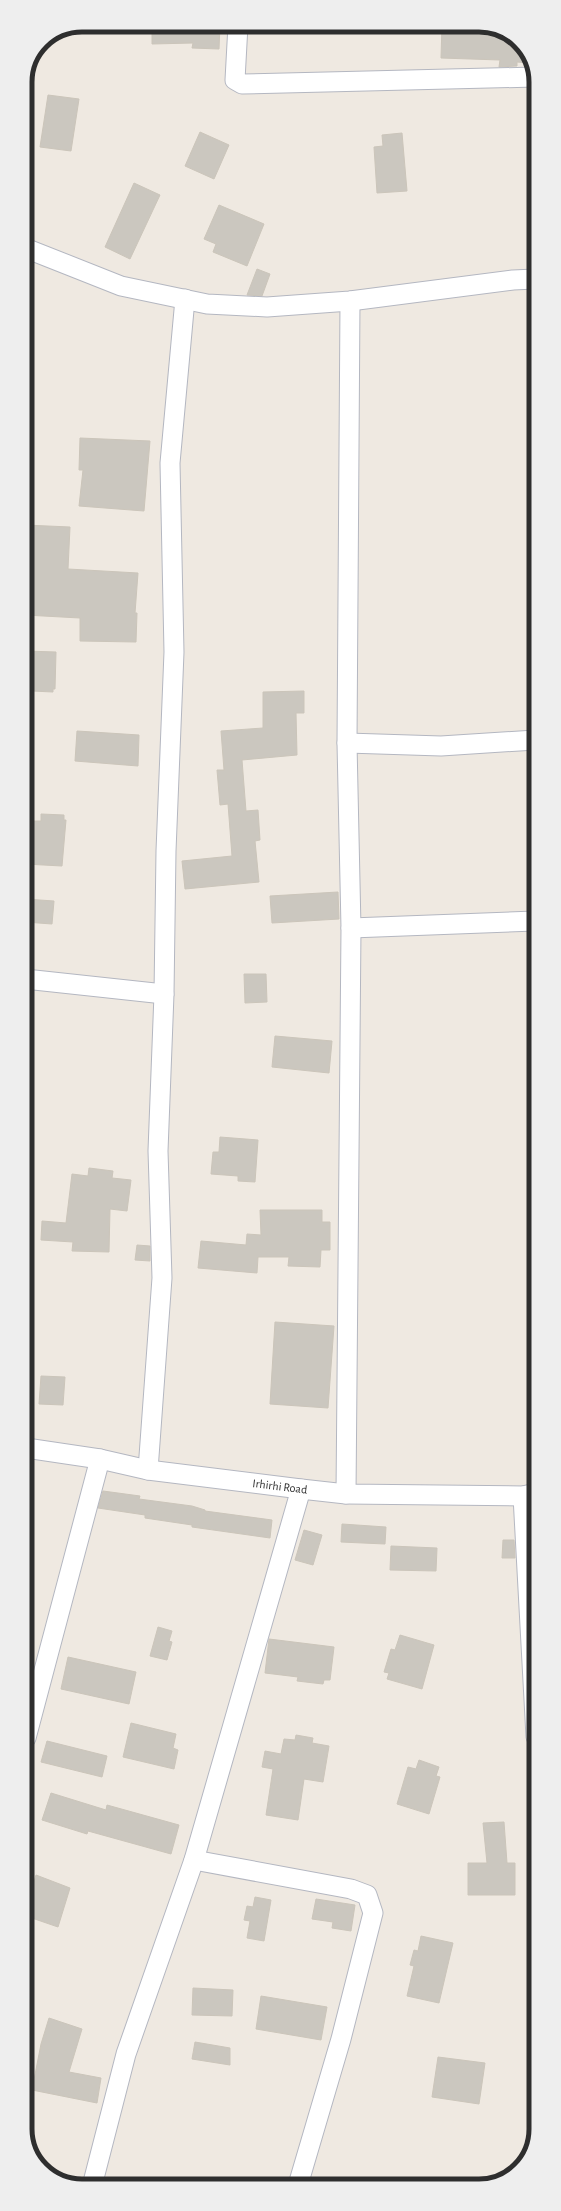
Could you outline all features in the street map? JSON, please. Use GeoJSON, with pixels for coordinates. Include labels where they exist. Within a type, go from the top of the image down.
{"type":"FeatureCollection","features":[{"type":"Feature","properties":{"kind":"street"},"geometry":{"type":"LineString","coordinates":[[238,32],[235,80],[242,84],[529,77]]}},
{"type":"Feature","properties":{"kind":"street"},"geometry":{"type":"LineString","coordinates":[[32,251],[121,286],[207,304],[267,307],[350,301],[513,280],[529,279]]}},
{"type":"Feature","properties":{"kind":"street"},"geometry":{"type":"LineString","coordinates":[[148,1470],[162,1278],[158,1150],[164,994],[166,851],[174,652],[170,463],[185,299]]}},
{"type":"Feature","properties":{"kind":"street"},"geometry":{"type":"LineString","coordinates":[[346,1494],[351,928],[347,743],[350,301]]}},
{"type":"Feature","properties":{"kind":"street"},"geometry":{"type":"LineString","coordinates":[[347,743],[441,746],[529,740]]}},
{"type":"Feature","properties":{"kind":"street"},"geometry":{"type":"LineString","coordinates":[[351,928],[529,921]]}},
{"type":"Feature","properties":{"kind":"street"},"geometry":{"type":"LineString","coordinates":[[32,980],[164,994]]}},
{"type":"Feature","properties":{"kind":"street","name":"Irhirhi Road"},"geometry":{"type":"LineString","coordinates":[[32,1449],[100,1459],[148,1470],[346,1494],[529,1494]]}},
{"type":"Feature","properties":{"kind":"street"},"geometry":{"type":"LineString","coordinates":[[32,1715],[100,1459]]}},
{"type":"Feature","properties":{"kind":"street"},"geometry":{"type":"LineString","coordinates":[[94,2179],[126,2054],[194,1860],[301,1489]]}},
{"type":"Feature","properties":{"kind":"street"},"geometry":{"type":"LineString","coordinates":[[194,1860],[352,1889],[367,1895],[373,1913],[341,2039],[300,2179]]}},
{"type":"Feature","properties":{"kind":"building"},"geometry":{"type":"Polygon","coordinates":[[[152,32],[220,32],[219,49],[192,48],[193,43],[152,44],[152,32]]]}},
{"type":"Feature","properties":{"kind":"building"},"geometry":{"type":"Polygon","coordinates":[[[442,32],[483,32],[498,36],[512,44],[517,49],[524,63],[517,62],[517,66],[499,67],[500,60],[441,58],[442,32]]]}},
{"type":"Feature","properties":{"kind":"building"},"geometry":{"type":"Polygon","coordinates":[[[48,95],[79,99],[71,151],[40,147],[48,95]]]}},
{"type":"Feature","properties":{"kind":"building"},"geometry":{"type":"Polygon","coordinates":[[[200,132],[229,145],[214,179],[185,166],[200,132]]]}},
{"type":"Feature","properties":{"kind":"building"},"geometry":{"type":"Polygon","coordinates":[[[402,133],[407,191],[377,193],[374,147],[383,146],[382,135],[402,133]]]}},
{"type":"Feature","properties":{"kind":"building"},"geometry":{"type":"Polygon","coordinates":[[[134,183],[160,195],[130,259],[105,247],[134,183]]]}},
{"type":"Feature","properties":{"kind":"building"},"geometry":{"type":"Polygon","coordinates":[[[219,205],[264,224],[247,266],[213,252],[216,244],[204,239],[219,205]]]}},
{"type":"Feature","properties":{"kind":"building"},"geometry":{"type":"Polygon","coordinates":[[[257,269],[270,274],[262,296],[247,295],[257,269]]]}},
{"type":"Feature","properties":{"kind":"building"},"geometry":{"type":"Polygon","coordinates":[[[80,438],[150,441],[144,511],[79,506],[83,470],[79,470],[80,438]]]}},
{"type":"Feature","properties":{"kind":"building"},"geometry":{"type":"Polygon","coordinates":[[[32,525],[70,527],[68,569],[138,573],[135,613],[137,613],[136,642],[80,641],[80,618],[32,615],[32,525]]]}},
{"type":"Feature","properties":{"kind":"building"},"geometry":{"type":"Polygon","coordinates":[[[32,651],[56,652],[55,689],[53,689],[53,692],[32,691],[32,651]]]}},
{"type":"Feature","properties":{"kind":"building"},"geometry":{"type":"Polygon","coordinates":[[[304,691],[304,713],[296,713],[297,755],[242,760],[246,811],[258,810],[260,840],[255,841],[259,882],[185,889],[182,861],[232,856],[228,804],[220,805],[217,770],[224,770],[221,731],[263,728],[263,692],[304,691]]]}},
{"type":"Feature","properties":{"kind":"building"},"geometry":{"type":"Polygon","coordinates":[[[77,731],[139,735],[138,766],[75,761],[77,731]]]}},
{"type":"Feature","properties":{"kind":"building"},"geometry":{"type":"Polygon","coordinates":[[[41,814],[64,815],[64,820],[66,820],[62,866],[32,864],[32,821],[41,821],[41,814]]]}},
{"type":"Feature","properties":{"kind":"building"},"geometry":{"type":"Polygon","coordinates":[[[338,892],[339,919],[272,923],[270,896],[338,892]]]}},
{"type":"Feature","properties":{"kind":"building"},"geometry":{"type":"Polygon","coordinates":[[[32,899],[54,901],[52,924],[32,923],[32,899]]]}},
{"type":"Feature","properties":{"kind":"building"},"geometry":{"type":"Polygon","coordinates":[[[244,974],[266,974],[267,1002],[245,1003],[244,974]]]}},
{"type":"Feature","properties":{"kind":"building"},"geometry":{"type":"Polygon","coordinates":[[[275,1036],[332,1041],[329,1073],[272,1067],[275,1036]]]}},
{"type":"Feature","properties":{"kind":"building"},"geometry":{"type":"Polygon","coordinates":[[[220,1137],[258,1140],[255,1182],[238,1181],[238,1176],[211,1174],[213,1152],[219,1152],[220,1137]]]}},
{"type":"Feature","properties":{"kind":"building"},"geometry":{"type":"Polygon","coordinates":[[[89,1168],[113,1171],[112,1178],[131,1180],[127,1211],[110,1209],[109,1252],[72,1251],[73,1242],[41,1240],[42,1221],[66,1223],[72,1174],[88,1176],[89,1168]]]}},
{"type":"Feature","properties":{"kind":"building"},"geometry":{"type":"Polygon","coordinates":[[[260,1210],[322,1210],[322,1222],[330,1222],[330,1250],[321,1250],[320,1267],[288,1266],[289,1257],[258,1257],[257,1273],[198,1268],[201,1241],[246,1245],[247,1234],[261,1235],[260,1210]]]}},
{"type":"Feature","properties":{"kind":"building"},"geometry":{"type":"Polygon","coordinates":[[[137,1245],[150,1246],[150,1261],[135,1260],[137,1245]]]}},
{"type":"Feature","properties":{"kind":"building"},"geometry":{"type":"Polygon","coordinates":[[[275,1322],[334,1326],[328,1408],[270,1404],[275,1322]]]}},
{"type":"Feature","properties":{"kind":"building"},"geometry":{"type":"Polygon","coordinates":[[[41,1376],[65,1377],[63,1405],[39,1404],[41,1376]]]}},
{"type":"Feature","properties":{"kind":"building"},"geometry":{"type":"Polygon","coordinates":[[[103,1491],[140,1496],[139,1499],[192,1506],[205,1511],[272,1520],[270,1538],[192,1527],[192,1525],[145,1518],[145,1515],[98,1508],[103,1491]]]}},
{"type":"Feature","properties":{"kind":"building"},"geometry":{"type":"Polygon","coordinates":[[[342,1524],[386,1527],[385,1544],[341,1542],[342,1524]]]}},
{"type":"Feature","properties":{"kind":"building"},"geometry":{"type":"Polygon","coordinates":[[[304,1530],[322,1535],[313,1565],[295,1560],[304,1530]]]}},
{"type":"Feature","properties":{"kind":"building"},"geometry":{"type":"Polygon","coordinates":[[[503,1540],[514,1540],[515,1558],[502,1558],[503,1540]]]}},
{"type":"Feature","properties":{"kind":"building"},"geometry":{"type":"Polygon","coordinates":[[[391,1546],[437,1548],[436,1571],[390,1570],[391,1546]]]}},
{"type":"Feature","properties":{"kind":"building"},"geometry":{"type":"Polygon","coordinates":[[[158,1627],[172,1631],[169,1641],[172,1642],[167,1660],[150,1656],[158,1627]]]}},
{"type":"Feature","properties":{"kind":"building"},"geometry":{"type":"Polygon","coordinates":[[[400,1635],[434,1645],[422,1689],[387,1679],[389,1673],[384,1672],[391,1649],[395,1650],[400,1635]]]}},
{"type":"Feature","properties":{"kind":"building"},"geometry":{"type":"Polygon","coordinates":[[[269,1639],[334,1647],[330,1680],[324,1680],[323,1684],[297,1681],[298,1677],[265,1673],[269,1639]]]}},
{"type":"Feature","properties":{"kind":"building"},"geometry":{"type":"Polygon","coordinates":[[[68,1657],[136,1672],[129,1704],[61,1689],[68,1657]]]}},
{"type":"Feature","properties":{"kind":"building"},"geometry":{"type":"Polygon","coordinates":[[[131,1723],[176,1734],[173,1748],[178,1750],[174,1769],[123,1757],[131,1723]]]}},
{"type":"Feature","properties":{"kind":"building"},"geometry":{"type":"Polygon","coordinates":[[[296,1735],[313,1738],[312,1743],[329,1746],[323,1782],[304,1779],[298,1820],[266,1815],[273,1769],[262,1767],[265,1751],[281,1754],[284,1739],[295,1740],[296,1735]]]}},
{"type":"Feature","properties":{"kind":"building"},"geometry":{"type":"Polygon","coordinates":[[[47,1741],[107,1756],[102,1777],[41,1762],[47,1741]]]}},
{"type":"Feature","properties":{"kind":"building"},"geometry":{"type":"Polygon","coordinates":[[[419,1760],[439,1767],[436,1776],[440,1777],[429,1814],[397,1804],[408,1767],[416,1769],[419,1760]]]}},
{"type":"Feature","properties":{"kind":"building"},"geometry":{"type":"Polygon","coordinates":[[[51,1793],[106,1810],[107,1805],[179,1825],[171,1854],[88,1831],[87,1834],[42,1820],[51,1793]]]}},
{"type":"Feature","properties":{"kind":"building"},"geometry":{"type":"Polygon","coordinates":[[[504,1822],[507,1863],[515,1863],[515,1895],[468,1895],[468,1863],[487,1863],[483,1823],[504,1822]]]}},
{"type":"Feature","properties":{"kind":"building"},"geometry":{"type":"Polygon","coordinates":[[[36,1875],[70,1888],[58,1927],[32,1918],[32,1888],[36,1875]]]}},
{"type":"Feature","properties":{"kind":"building"},"geometry":{"type":"Polygon","coordinates":[[[255,1897],[271,1900],[264,1941],[247,1938],[250,1921],[244,1920],[247,1906],[253,1907],[255,1897]]]}},
{"type":"Feature","properties":{"kind":"building"},"geometry":{"type":"Polygon","coordinates":[[[316,1899],[355,1905],[351,1931],[332,1928],[333,1922],[312,1919],[316,1899]]]}},
{"type":"Feature","properties":{"kind":"building"},"geometry":{"type":"Polygon","coordinates":[[[421,1936],[453,1943],[439,2003],[407,1996],[414,1966],[410,1965],[414,1950],[418,1951],[421,1936]]]}},
{"type":"Feature","properties":{"kind":"building"},"geometry":{"type":"Polygon","coordinates":[[[193,1988],[233,1990],[232,2016],[192,2015],[193,1988]]]}},
{"type":"Feature","properties":{"kind":"building"},"geometry":{"type":"Polygon","coordinates":[[[261,1996],[327,2007],[321,2040],[256,2029],[261,1996]]]}},
{"type":"Feature","properties":{"kind":"building"},"geometry":{"type":"Polygon","coordinates":[[[49,2018],[82,2029],[69,2072],[101,2078],[97,2103],[32,2090],[41,2044],[49,2018]]]}},
{"type":"Feature","properties":{"kind":"building"},"geometry":{"type":"Polygon","coordinates":[[[195,2042],[230,2048],[230,2065],[192,2059],[195,2042]]]}},
{"type":"Feature","properties":{"kind":"building"},"geometry":{"type":"Polygon","coordinates":[[[438,2057],[485,2063],[479,2104],[432,2097],[438,2057]]]}}]}
